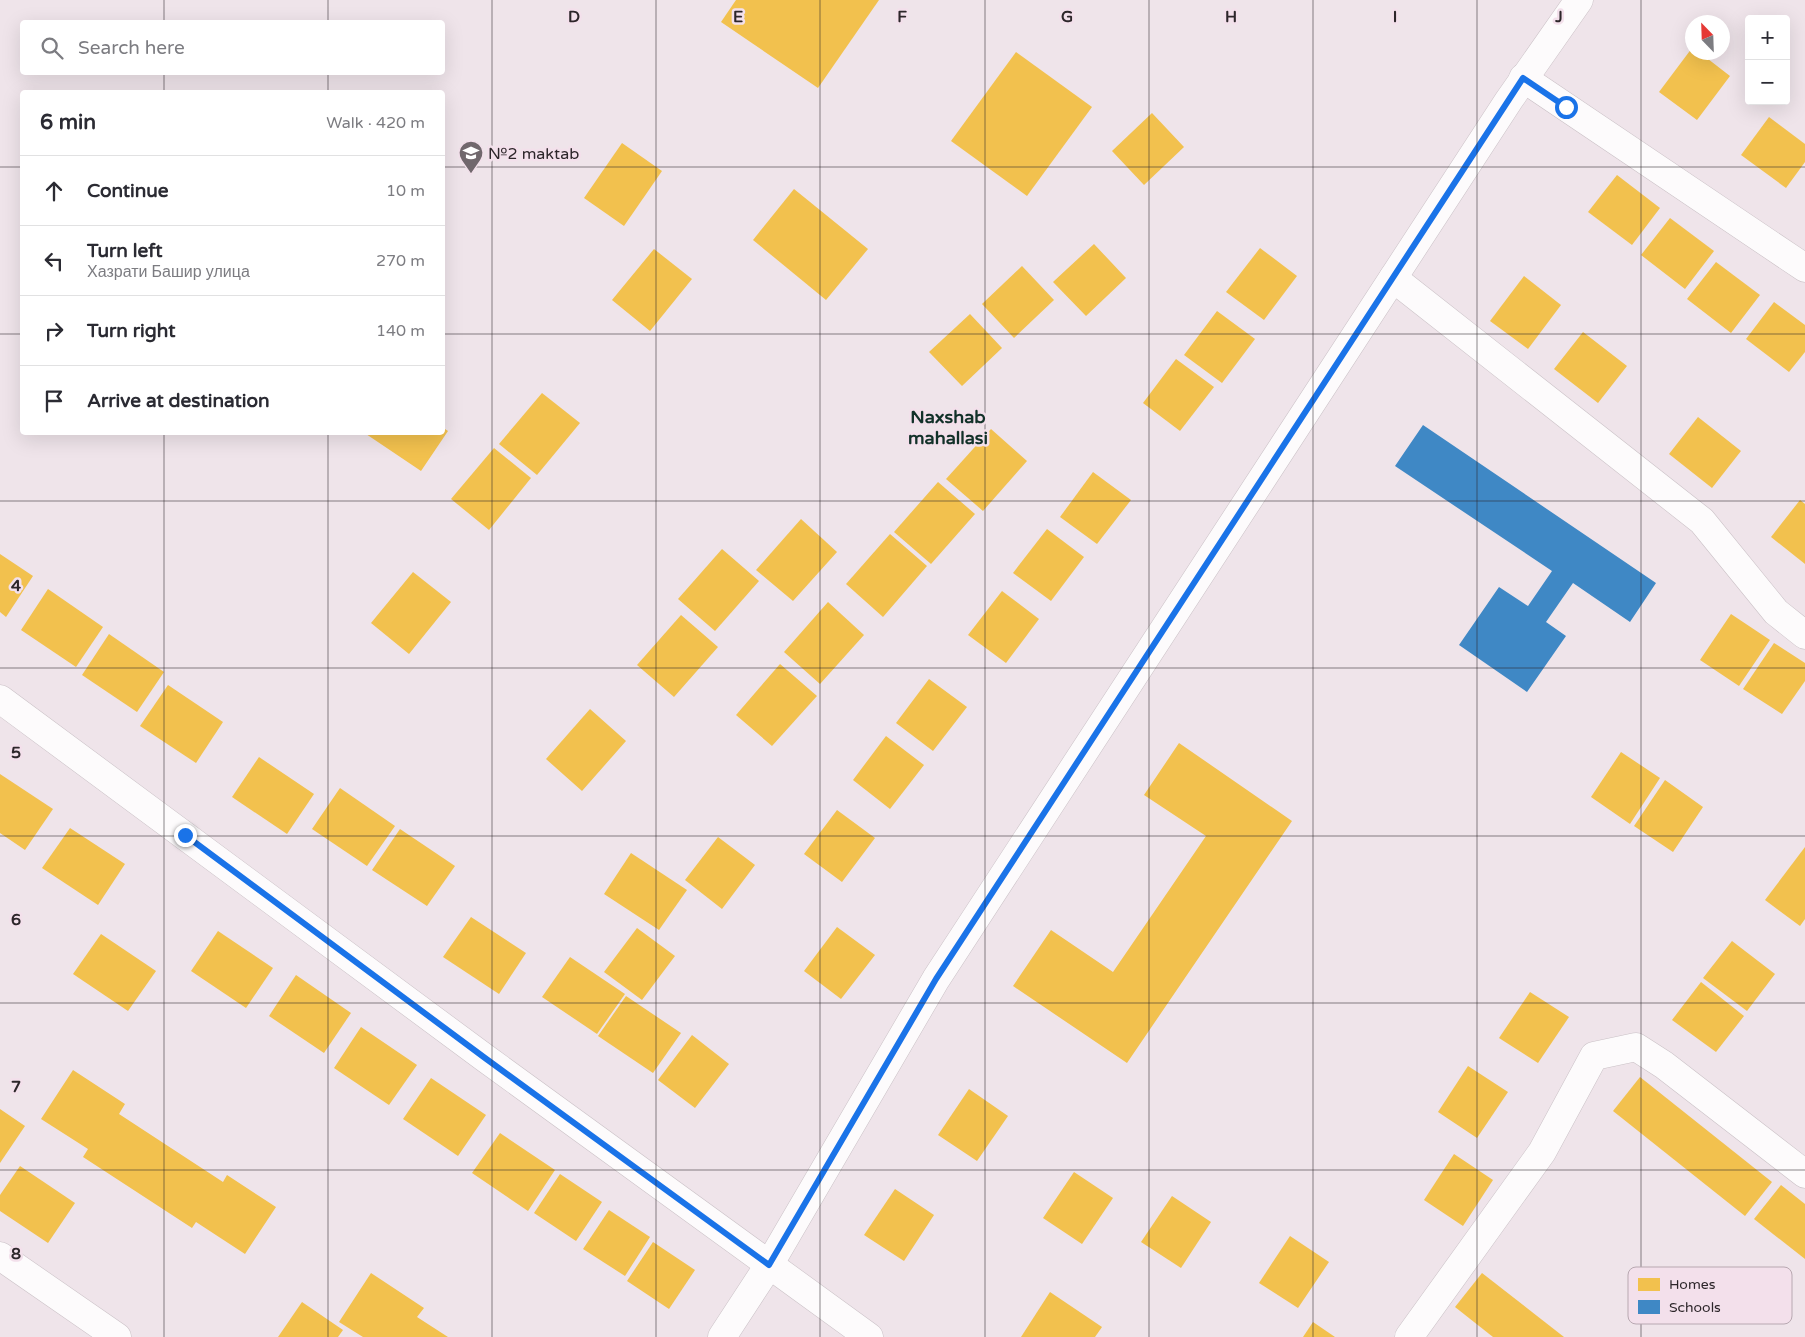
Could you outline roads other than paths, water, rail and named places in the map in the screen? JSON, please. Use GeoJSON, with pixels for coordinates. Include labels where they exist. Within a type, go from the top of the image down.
{"type":"FeatureCollection","features":[{"type":"Feature","properties":{"kind":"street"},"geometry":{"type":"LineString","coordinates":[[722,1337],[769,1265],[936,979],[1523,78],[1579,0]]}},
{"type":"Feature","properties":{"kind":"street"},"geometry":{"type":"LineString","coordinates":[[1523,78],[1805,268]]}},
{"type":"Feature","properties":{"kind":"street"},"geometry":{"type":"LineString","coordinates":[[1393,278],[1702,521],[1776,612],[1805,635]]}},
{"type":"Feature","properties":{"kind":"street"},"geometry":{"type":"LineString","coordinates":[[0,700],[485,1058],[869,1337]]}},
{"type":"Feature","properties":{"kind":"street"},"geometry":{"type":"LineString","coordinates":[[1409,1337],[1542,1152],[1594,1056],[1636,1047],[1664,1065],[1805,1174]]}},
{"type":"Feature","properties":{"kind":"street"},"geometry":{"type":"LineString","coordinates":[[0,1256],[117,1337]]}},
{"type":"Feature","properties":{"kind":"place","name":"№2 maktab"},"geometry":{"type":"Point","coordinates":[471,174]}},
{"type":"Feature","properties":{"kind":"district","name":"Naxshab mahallasi"},"geometry":{"type":"Point","coordinates":[948,427]}}]}
